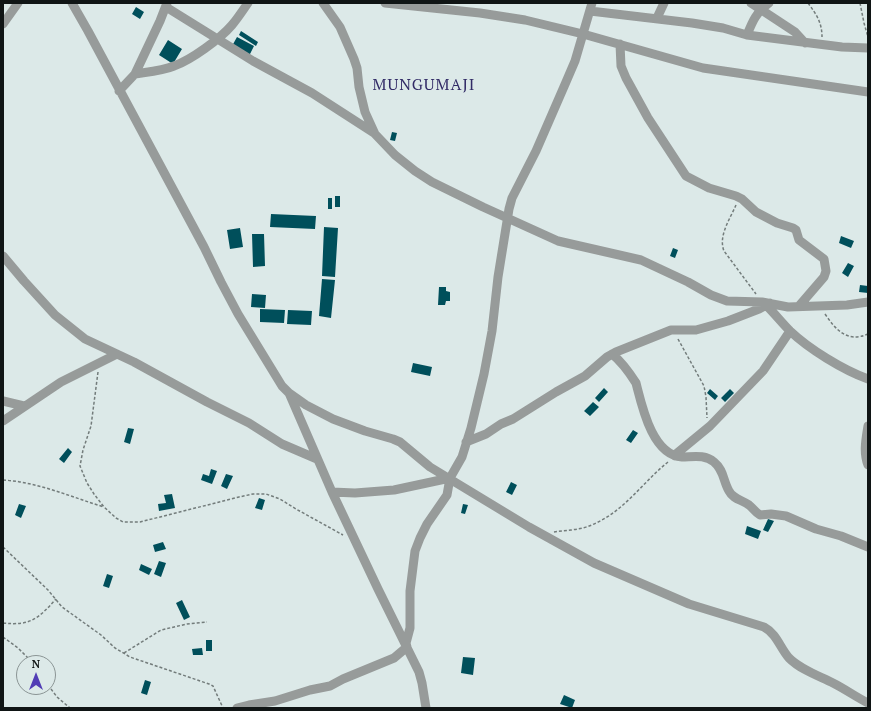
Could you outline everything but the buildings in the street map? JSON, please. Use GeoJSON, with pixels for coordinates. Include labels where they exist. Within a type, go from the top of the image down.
{"type":"FeatureCollection","features":[{"type":"Feature","properties":{"kind":"street"},"geometry":{"type":"LineString","coordinates":[[3,24],[18,3]]}},
{"type":"Feature","properties":{"kind":"street"},"geometry":{"type":"LineString","coordinates":[[72,3],[238,314],[282,386],[289,393],[333,419],[400,442],[425,464],[540,533],[594,563],[700,608],[764,627],[778,640],[789,658],[805,669],[868,703]]}},
{"type":"Feature","properties":{"kind":"street"},"geometry":{"type":"LineString","coordinates":[[135,74],[175,66],[217,39],[231,26],[248,3]]}},
{"type":"Feature","properties":{"kind":"street"},"geometry":{"type":"LineString","coordinates":[[323,3],[340,27],[354,59],[365,112],[375,134]]}},
{"type":"Feature","properties":{"kind":"street"},"geometry":{"type":"LineString","coordinates":[[384,3],[480,13],[525,20],[583,34],[703,68],[868,92]]}},
{"type":"Feature","properties":{"kind":"street"},"geometry":{"type":"LineString","coordinates":[[657,18],[664,3]]}},
{"type":"Feature","properties":{"kind":"street"},"geometry":{"type":"LineString","coordinates":[[751,3],[795,32],[805,43]]}},
{"type":"Feature","properties":{"kind":"street"},"geometry":{"type":"LineString","coordinates":[[747,35],[760,10],[769,3]]}},
{"type":"Feature","properties":{"kind":"street"},"geometry":{"type":"LineString","coordinates":[[120,91],[135,74],[167,5],[217,39],[312,93],[375,134],[389,150],[415,172],[450,191],[558,241],[641,260],[720,298],[730,301],[788,307],[847,305],[868,302]]}},
{"type":"Feature","properties":{"kind":"street"},"geometry":{"type":"LineString","coordinates":[[407,647],[406,643],[410,632],[410,592],[415,551],[427,524],[445,499],[450,478],[462,457],[471,428],[487,360],[498,277],[512,198],[536,151],[566,82],[591,7],[723,28],[747,35],[805,43],[868,48]]}},
{"type":"Feature","properties":{"kind":"street"},"geometry":{"type":"LineString","coordinates":[[620,44],[621,66],[626,78],[648,118],[686,176],[709,188],[739,198],[756,212],[777,223],[794,228],[799,240],[824,259],[826,271],[824,276],[799,306]]}},
{"type":"Feature","properties":{"kind":"street"},"geometry":{"type":"LineString","coordinates":[[3,256],[55,315],[84,338],[134,362],[249,423],[282,444],[317,459]]}},
{"type":"Feature","properties":{"kind":"street"},"geometry":{"type":"LineString","coordinates":[[466,442],[486,434],[501,424],[513,419],[584,376],[612,354],[671,330],[696,330],[706,328],[746,315],[766,304]]}},
{"type":"Feature","properties":{"kind":"street"},"geometry":{"type":"LineString","coordinates":[[766,304],[790,331],[830,360],[855,374],[868,379]]}},
{"type":"Feature","properties":{"kind":"street"},"geometry":{"type":"LineString","coordinates":[[675,456],[680,448],[708,428],[763,371],[790,331]]}},
{"type":"Feature","properties":{"kind":"street"},"geometry":{"type":"LineString","coordinates":[[3,421],[61,382],[117,354]]}},
{"type":"Feature","properties":{"kind":"street"},"geometry":{"type":"LineString","coordinates":[[612,354],[626,368],[636,383],[645,418],[655,438],[668,452],[675,456],[707,458],[713,460],[721,470],[726,486],[733,497],[749,505],[760,515],[771,514],[786,516],[816,529],[841,536],[868,547]]}},
{"type":"Feature","properties":{"kind":"street"},"geometry":{"type":"LineString","coordinates":[[289,393],[332,492],[419,672],[426,708]]}},
{"type":"Feature","properties":{"kind":"street"},"geometry":{"type":"LineString","coordinates":[[3,401],[17,403],[24,406]]}},
{"type":"Feature","properties":{"kind":"street"},"geometry":{"type":"LineString","coordinates":[[868,426],[865,449],[868,465]]}},
{"type":"Feature","properties":{"kind":"street"},"geometry":{"type":"LineString","coordinates":[[332,492],[381,492],[450,478]]}},
{"type":"Feature","properties":{"kind":"street"},"geometry":{"type":"LineString","coordinates":[[243,707],[275,702],[310,690],[330,686],[343,679],[394,658],[407,647]]}},
{"type":"Feature","properties":{"kind":"path"},"geometry":{"type":"LineString","coordinates":[[808,3],[816,14],[821,25],[821,44]]}},
{"type":"Feature","properties":{"kind":"path"},"geometry":{"type":"LineString","coordinates":[[860,3],[868,37]]}},
{"type":"Feature","properties":{"kind":"path"},"geometry":{"type":"LineString","coordinates":[[739,198],[724,233],[722,246],[724,251],[766,304]]}},
{"type":"Feature","properties":{"kind":"path"},"geometry":{"type":"LineString","coordinates":[[819,306],[841,333],[861,337],[868,334]]}},
{"type":"Feature","properties":{"kind":"path"},"geometry":{"type":"LineString","coordinates":[[671,330],[683,346],[688,360],[704,386],[708,428]]}},
{"type":"Feature","properties":{"kind":"path"},"geometry":{"type":"LineString","coordinates":[[100,362],[91,426],[83,450],[80,466],[87,483],[104,507],[116,518],[123,522],[140,522],[239,497],[254,494],[266,494],[280,499],[343,536]]}},
{"type":"Feature","properties":{"kind":"path"},"geometry":{"type":"LineString","coordinates":[[540,533],[581,528],[596,524],[629,499],[651,476],[675,456]]}},
{"type":"Feature","properties":{"kind":"path"},"geometry":{"type":"LineString","coordinates":[[3,481],[8,480],[43,487],[104,507]]}},
{"type":"Feature","properties":{"kind":"path"},"geometry":{"type":"LineString","coordinates":[[3,547],[69,613],[115,648],[124,653],[213,686],[223,708]]}},
{"type":"Feature","properties":{"kind":"path"},"geometry":{"type":"LineString","coordinates":[[3,622],[16,624],[29,622],[38,617],[56,599]]}},
{"type":"Feature","properties":{"kind":"path"},"geometry":{"type":"LineString","coordinates":[[124,653],[161,630],[187,624],[207,622]]}},
{"type":"Feature","properties":{"kind":"path"},"geometry":{"type":"LineString","coordinates":[[3,637],[26,655]]}},
{"type":"Feature","properties":{"kind":"path"},"geometry":{"type":"LineString","coordinates":[[56,695],[70,708]]}},
{"type":"Feature","properties":{"kind":"district","name":"MUNGUMAJI"},"geometry":{"type":"Point","coordinates":[424,85]}}]}
